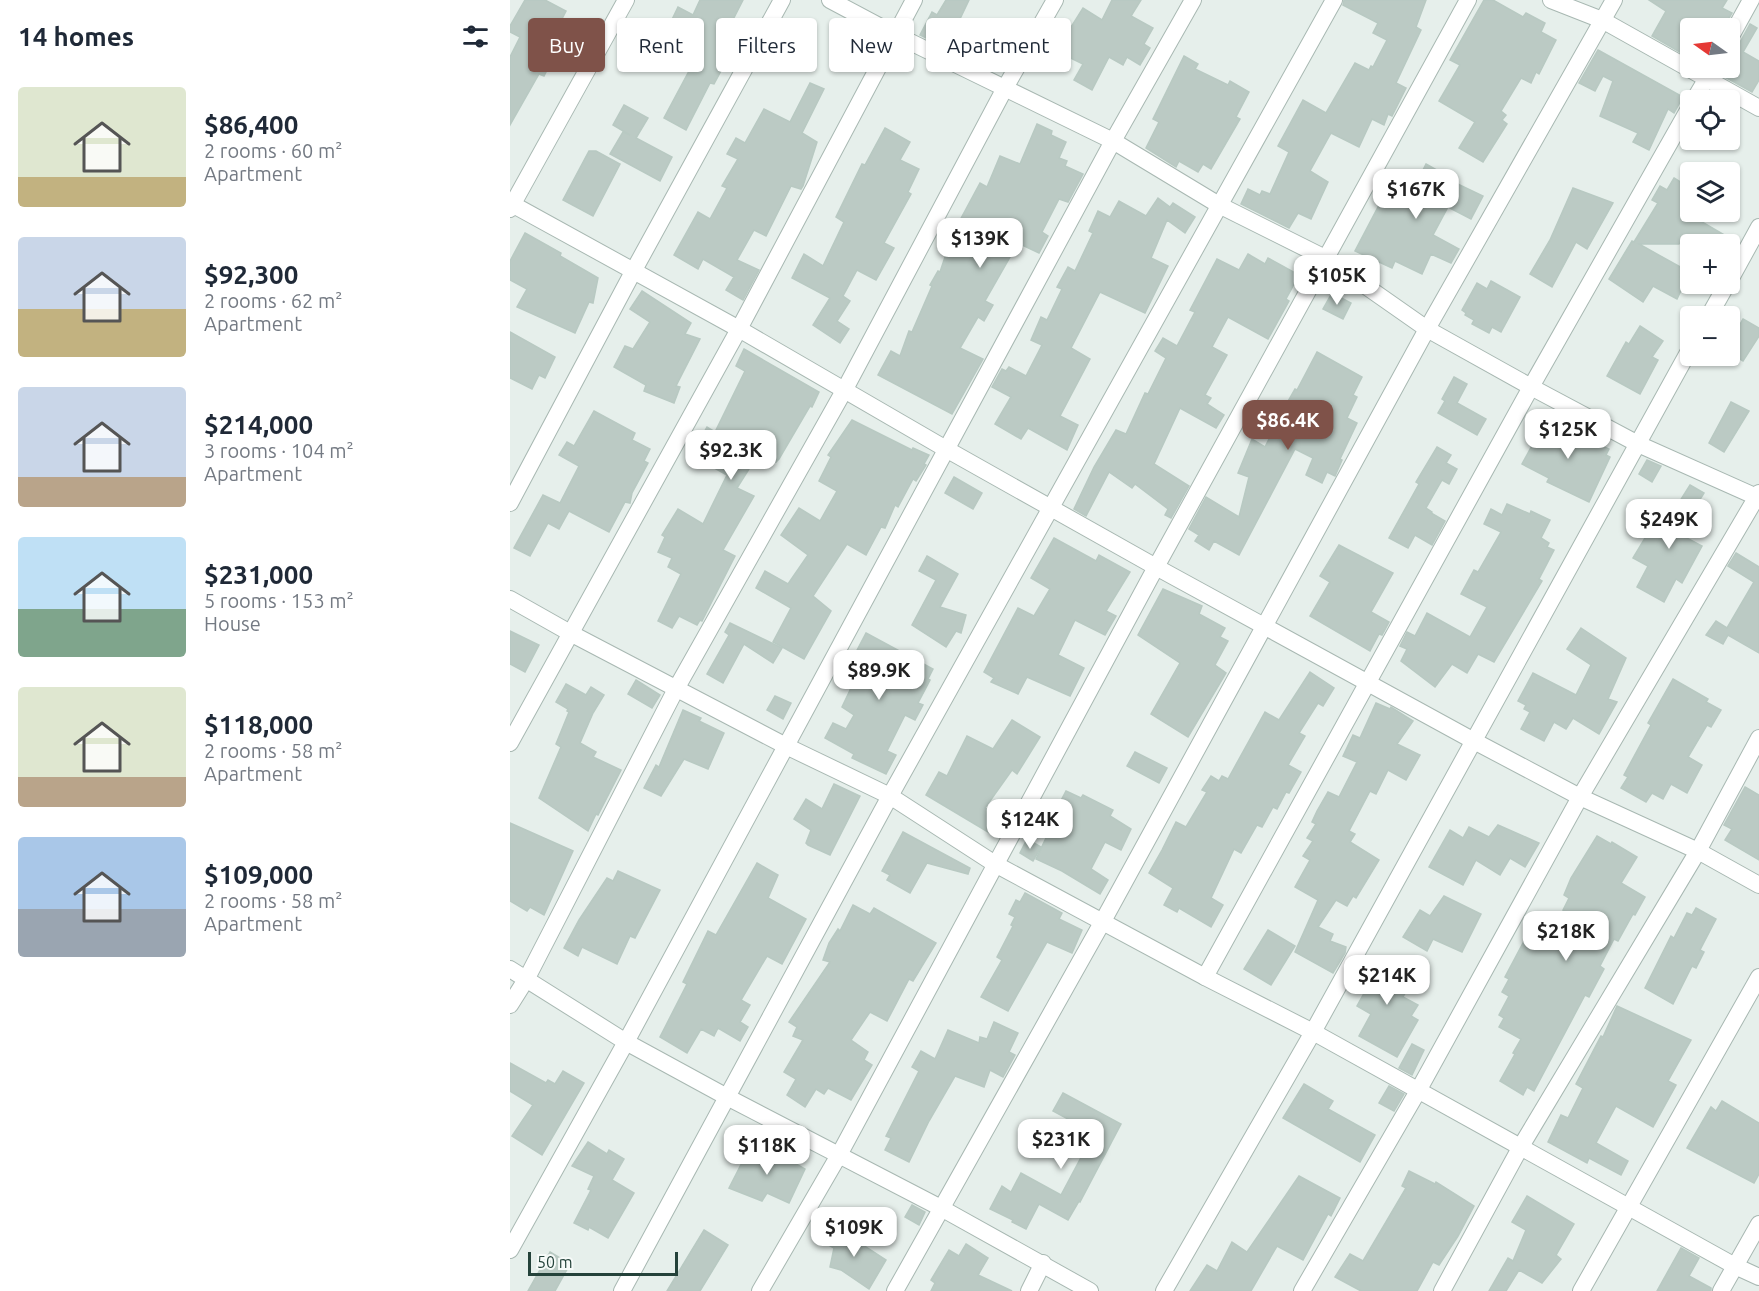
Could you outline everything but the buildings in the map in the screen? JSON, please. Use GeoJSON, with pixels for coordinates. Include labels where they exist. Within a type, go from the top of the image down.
{"type":"FeatureCollection","features":[{"type":"Feature","properties":{"kind":"street"},"geometry":{"type":"LineString","coordinates":[[626,0],[511,205],[739,328],[1050,508],[1474,741],[1580,797],[1698,851],[1759,885]]}},
{"type":"Feature","properties":{"kind":"street"},"geometry":{"type":"LineString","coordinates":[[510,503],[782,0]]}},
{"type":"Feature","properties":{"kind":"street"},"geometry":{"type":"LineString","coordinates":[[830,0],[864,18]]}},
{"type":"Feature","properties":{"kind":"street"},"geometry":{"type":"LineString","coordinates":[[903,18],[914,0]]}},
{"type":"Feature","properties":{"kind":"street"},"geometry":{"type":"LineString","coordinates":[[510,1005],[527,978],[676,689],[845,389],[1005,88],[1055,0]]}},
{"type":"Feature","properties":{"kind":"street"},"geometry":{"type":"LineString","coordinates":[[510,1250],[626,1042],[1113,141],[1193,0]]}},
{"type":"Feature","properties":{"kind":"street"},"geometry":{"type":"LineString","coordinates":[[622,1291],[890,796],[1334,0]]}},
{"type":"Feature","properties":{"kind":"street"},"geometry":{"type":"LineString","coordinates":[[760,1291],[839,1155],[1156,567],[1468,0]]}},
{"type":"Feature","properties":{"kind":"street"},"geometry":{"type":"LineString","coordinates":[[1551,0],[1602,20],[1680,58]]}},
{"type":"Feature","properties":{"kind":"street"},"geometry":{"type":"LineString","coordinates":[[895,1291],[1103,921],[1427,329],[1614,0]]}},
{"type":"Feature","properties":{"kind":"street"},"geometry":{"type":"LineString","coordinates":[[1740,19],[1750,0]]}},
{"type":"Feature","properties":{"kind":"street"},"geometry":{"type":"LineString","coordinates":[[914,44],[1113,141],[1219,205],[1327,259],[1427,329],[1531,387],[1638,444],[1758,496],[1580,797],[1418,1091],[1302,1291]]}},
{"type":"Feature","properties":{"kind":"street"},"geometry":{"type":"LineString","coordinates":[[510,743],[739,328],[874,72]]}},
{"type":"Feature","properties":{"kind":"street"},"geometry":{"type":"LineString","coordinates":[[1717,78],[1759,108]]}},
{"type":"Feature","properties":{"kind":"street"},"geometry":{"type":"LineString","coordinates":[[1205,977],[1531,387],[1680,125]]}},
{"type":"Feature","properties":{"kind":"street"},"geometry":{"type":"LineString","coordinates":[[1740,261],[1759,227]]}},
{"type":"Feature","properties":{"kind":"street"},"geometry":{"type":"LineString","coordinates":[[1164,1291],[1313,1032],[1681,366]]}},
{"type":"Feature","properties":{"kind":"street"},"geometry":{"type":"LineString","coordinates":[[510,599],[676,689],[890,796],[995,864],[1205,977],[1313,1032],[1520,1148],[1759,1277]]}},
{"type":"Feature","properties":{"kind":"street"},"geometry":{"type":"LineString","coordinates":[[1442,1291],[1520,1148],[1698,851],[1759,738]]}},
{"type":"Feature","properties":{"kind":"street"},"geometry":{"type":"LineString","coordinates":[[510,969],[626,1042],[941,1208],[1090,1291]]}},
{"type":"Feature","properties":{"kind":"street"},"geometry":{"type":"LineString","coordinates":[[1581,1291],[1759,977]]}},
{"type":"Feature","properties":{"kind":"street"},"geometry":{"type":"LineString","coordinates":[[1721,1291],[1759,1224]]}},
{"type":"Feature","properties":{"kind":"street"},"geometry":{"type":"LineString","coordinates":[[1029,1291],[1043,1263]]}}]}
